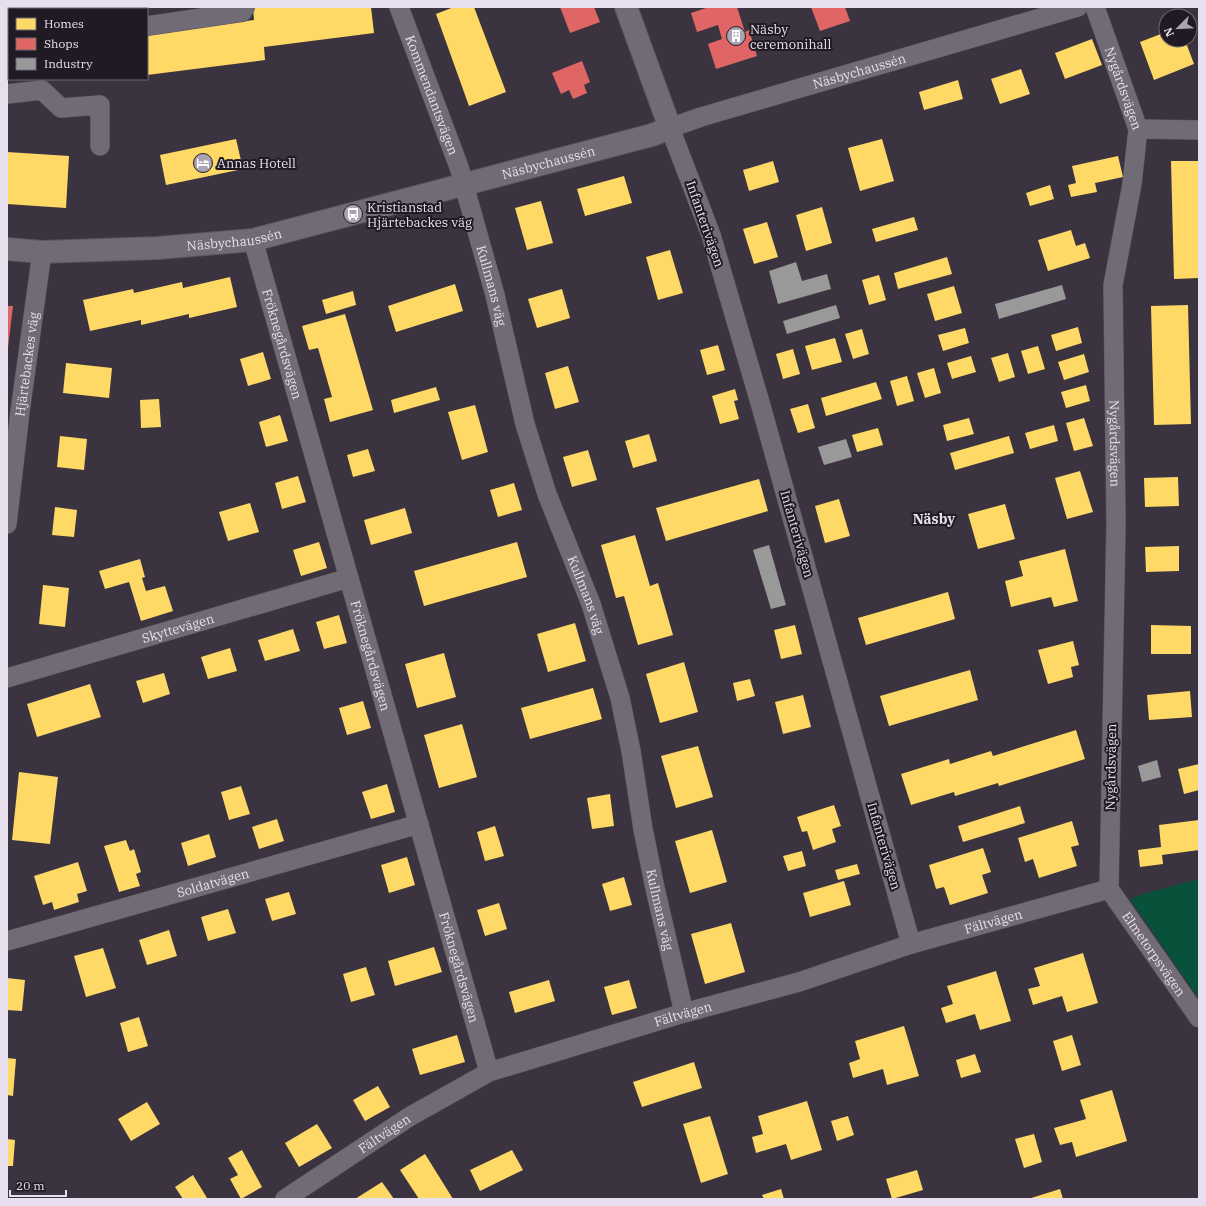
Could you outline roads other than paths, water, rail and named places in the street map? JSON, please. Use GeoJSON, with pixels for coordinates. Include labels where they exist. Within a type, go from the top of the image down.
{"type":"FeatureCollection","features":[{"type":"Feature","properties":{"kind":"street"},"geometry":{"type":"LineString","coordinates":[[148,26],[242,12],[244,7]]}},
{"type":"Feature","properties":{"kind":"street","name":"Kommendantsvägen"},"geometry":{"type":"LineString","coordinates":[[399,7],[464,184]]}},
{"type":"Feature","properties":{"kind":"street"},"geometry":{"type":"LineString","coordinates":[[626,7],[670,128]]}},
{"type":"Feature","properties":{"kind":"street","name":"Näsbychaussén"},"geometry":{"type":"LineString","coordinates":[[7,249],[42,252],[158,248],[253,240],[652,135],[701,118],[1078,7]]}},
{"type":"Feature","properties":{"kind":"street","name":"Nygårdsvägen"},"geometry":{"type":"LineString","coordinates":[[1095,7],[1138,129],[1132,184],[1113,285],[1116,524],[1108,889]]}},
{"type":"Feature","properties":{"kind":"street"},"geometry":{"type":"LineString","coordinates":[[7,94],[42,90],[61,108],[100,105],[100,146]]}},
{"type":"Feature","properties":{"kind":"street","name":"Infanterivägen"},"geometry":{"type":"LineString","coordinates":[[670,128],[711,235],[753,377],[911,944]]}},
{"type":"Feature","properties":{"kind":"street"},"geometry":{"type":"LineString","coordinates":[[1138,129],[1199,130]]}},
{"type":"Feature","properties":{"kind":"street","name":"Kullmans väg"},"geometry":{"type":"LineString","coordinates":[[464,184],[495,295],[525,424],[547,494],[590,604],[620,698],[631,751],[643,829],[684,1013]]}},
{"type":"Feature","properties":{"kind":"street","name":"Fröknegårdsvägen"},"geometry":{"type":"LineString","coordinates":[[253,240],[489,1072]]}},
{"type":"Feature","properties":{"kind":"street","name":"Hjärtebackes väg"},"geometry":{"type":"LineString","coordinates":[[7,524],[14,414],[42,252]]}},
{"type":"Feature","properties":{"kind":"street","name":"Skyttevägen"},"geometry":{"type":"LineString","coordinates":[[7,678],[349,578]]}},
{"type":"Feature","properties":{"kind":"street","name":"Soldatvägen"},"geometry":{"type":"LineString","coordinates":[[7,941],[419,824]]}},
{"type":"Feature","properties":{"kind":"street","name":"Fältvägen"},"geometry":{"type":"LineString","coordinates":[[285,1199],[410,1117],[489,1072],[684,1013],[799,982],[911,944],[1108,889]]}},
{"type":"Feature","properties":{"kind":"street","name":"Elmetorpsvägen"},"geometry":{"type":"LineString","coordinates":[[1108,889],[1199,1018]]}},
{"type":"Feature","properties":{"kind":"place","name":"Näsby ceremonihall"},"geometry":{"type":"Point","coordinates":[736,36]}},
{"type":"Feature","properties":{"kind":"place","name":"Annas Hotell"},"geometry":{"type":"Point","coordinates":[203,163]}},
{"type":"Feature","properties":{"kind":"place","name":"Kristianstad Hjärtebackes väg"},"geometry":{"type":"Point","coordinates":[353,214]}},
{"type":"Feature","properties":{"kind":"district","name":"Näsby"},"geometry":{"type":"Point","coordinates":[934,519]}}]}
